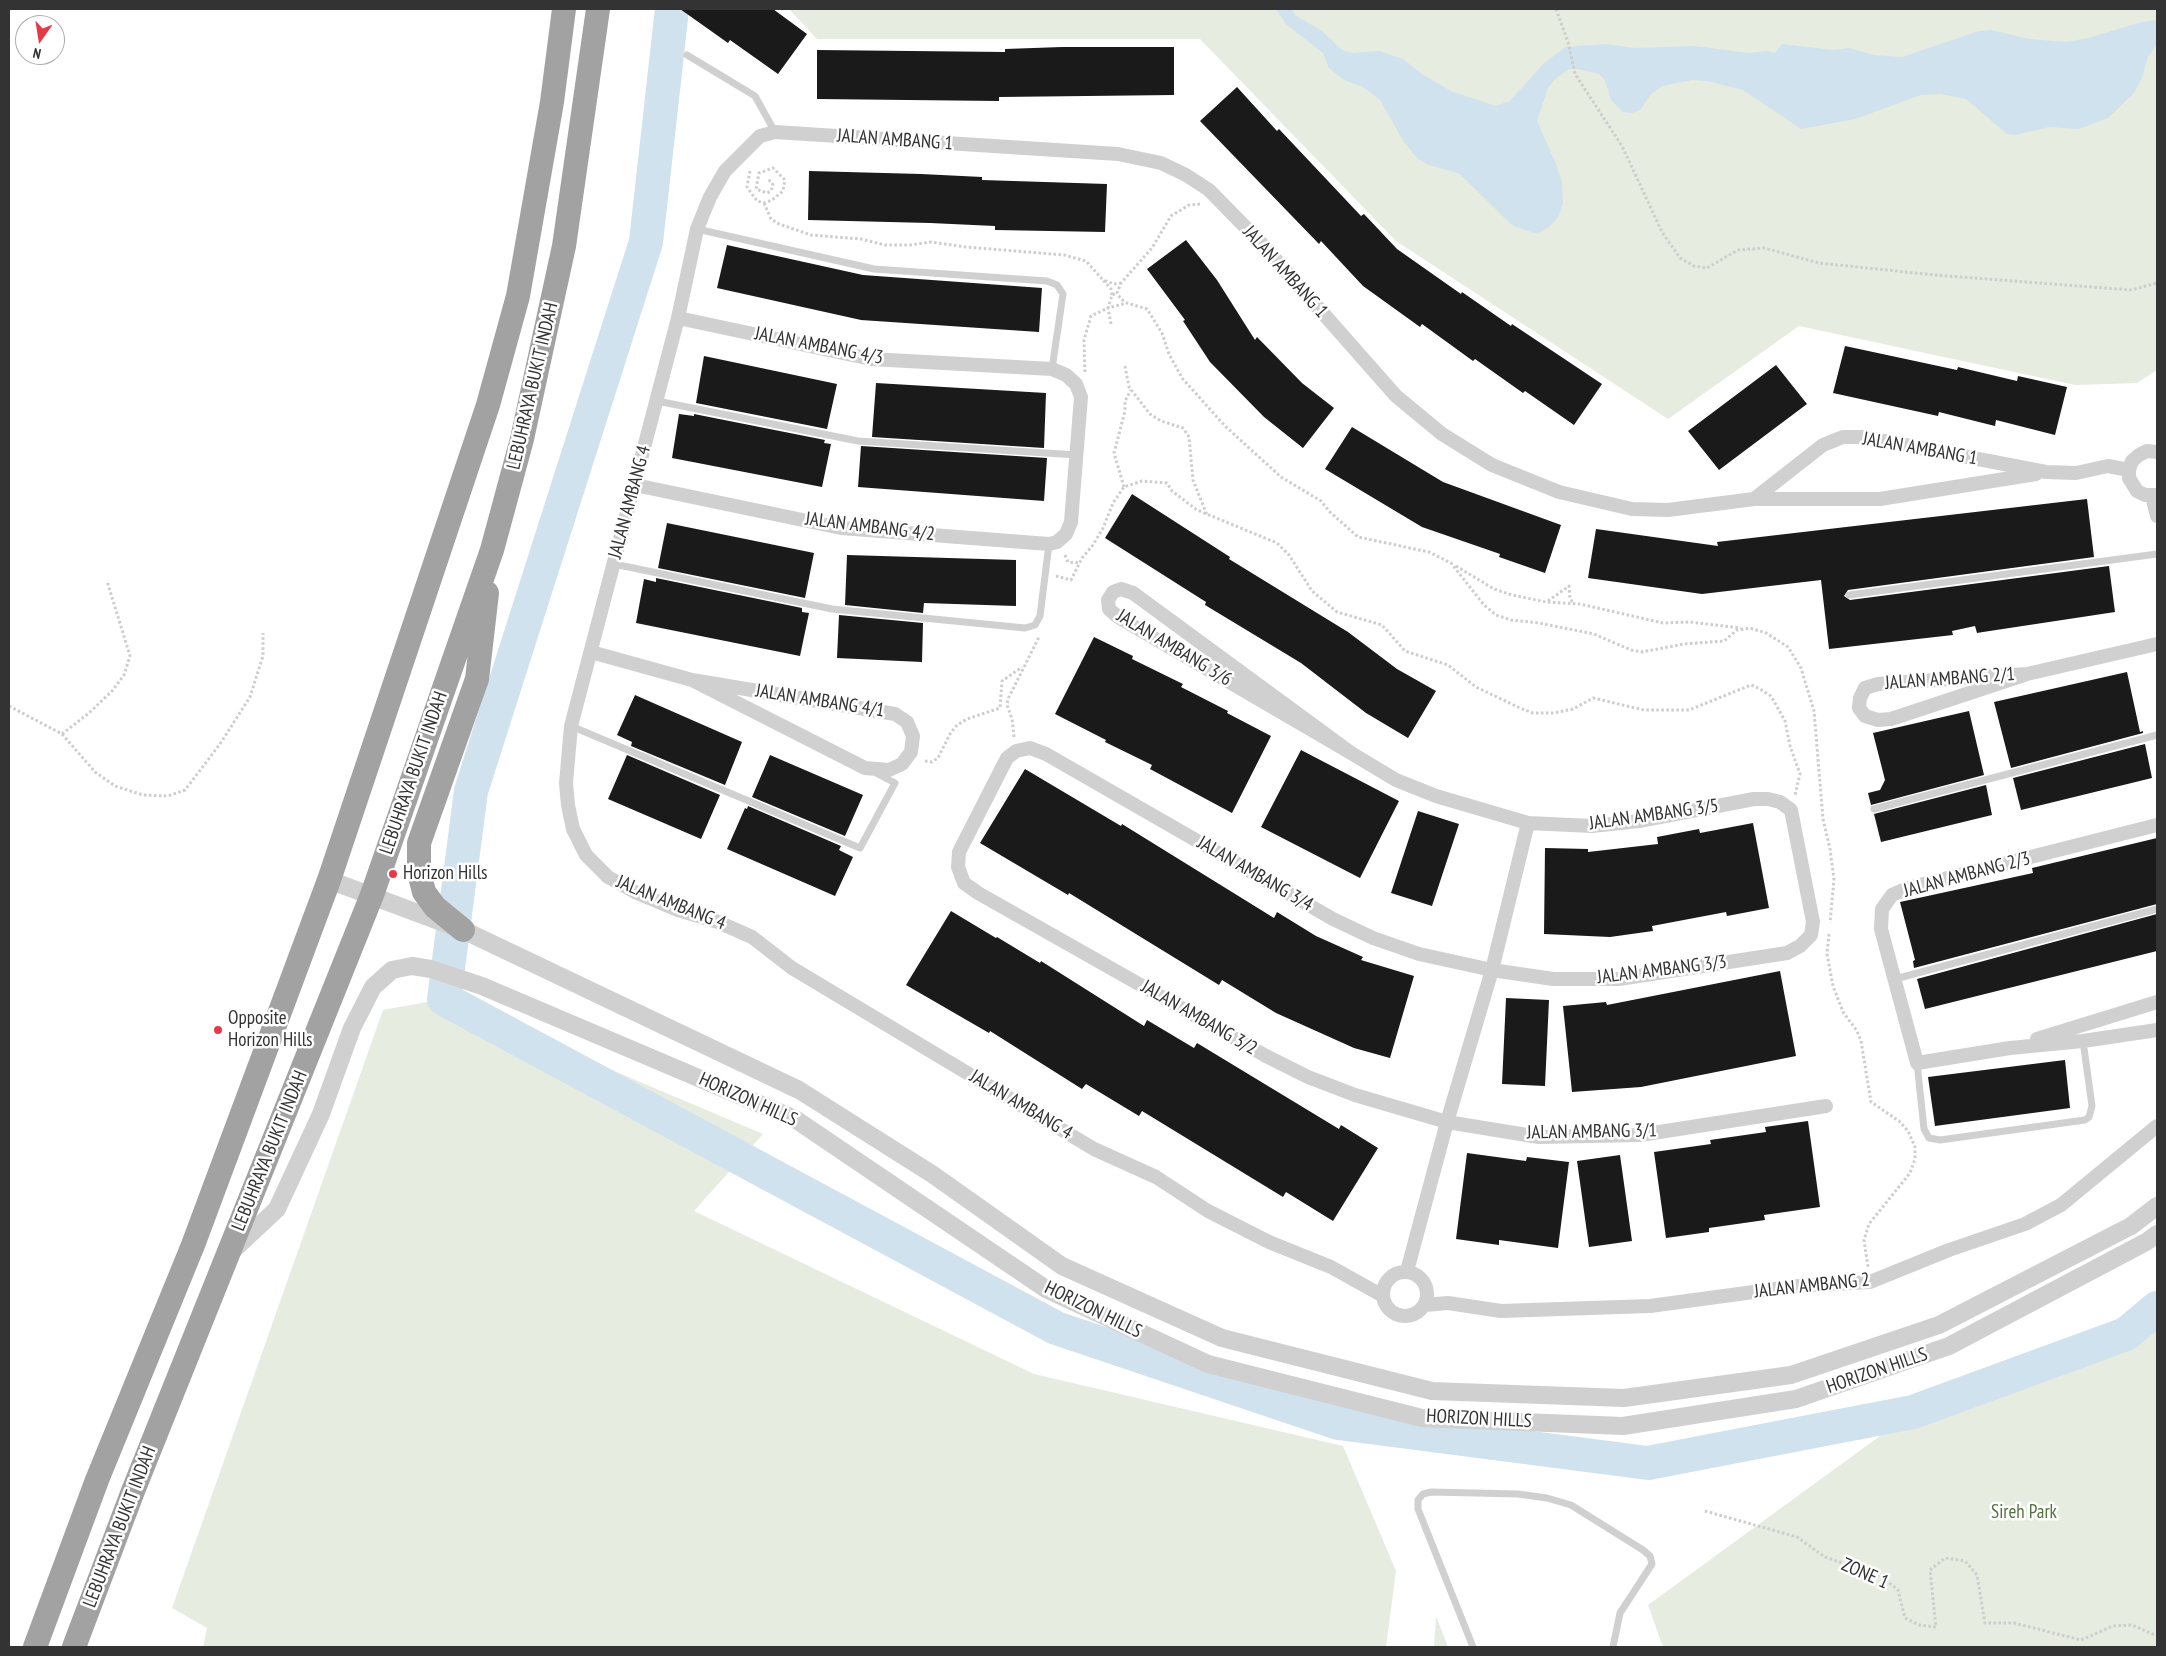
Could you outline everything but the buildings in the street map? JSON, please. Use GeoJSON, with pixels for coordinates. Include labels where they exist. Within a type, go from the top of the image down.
{"type":"FeatureCollection","features":[{"type":"Feature","properties":{"kind":"highway","name":"LEBUHRAYA BUKIT INDAH"},"geometry":{"type":"LineString","coordinates":[[35,1647],[98,1480],[192,1244],[329,880],[488,404],[518,296],[552,102],[564,9]]}},
{"type":"Feature","properties":{"kind":"highway","name":"LEBUHRAYA BUKIT INDAH"},"geometry":{"type":"LineString","coordinates":[[74,1647],[133,1491],[372,896],[492,550],[522,440],[564,246],[598,9]]}},
{"type":"Feature","properties":{"kind":"highway"},"geometry":{"type":"LineString","coordinates":[[462,930],[434,907],[424,892],[419,872],[419,843],[477,679],[492,550]]}},
{"type":"Feature","properties":{"kind":"street","name":"JALAN AMBANG 1"},"geometry":{"type":"LineString","coordinates":[[775,132],[1140,157],[1161,163],[1186,175],[1209,190],[1262,244],[1396,396],[1442,434],[1492,465],[1559,492],[1632,509],[1668,510],[1754,499],[1880,499],[2046,472]]}},
{"type":"Feature","properties":{"kind":"street","name":"JALAN AMBANG 4"},"geometry":{"type":"LineString","coordinates":[[775,132],[760,136],[725,171],[710,197],[697,229],[678,318],[657,401],[571,726],[566,783],[573,829],[586,855],[608,877],[635,892],[678,910],[718,922],[752,937],[792,968],[1094,1149],[1156,1177],[1208,1211],[1269,1242],[1331,1267],[1383,1296]]}},
{"type":"Feature","properties":{"kind":"street","name":"JALAN AMBANG 4/3"},"geometry":{"type":"LineString","coordinates":[[678,318],[871,359],[1052,369]]}},
{"type":"Feature","properties":{"kind":"street"},"geometry":{"type":"LineString","coordinates":[[1049,544],[1057,542],[1066,534],[1071,522],[1078,455],[1081,397],[1076,384],[1066,375],[1052,369]]}},
{"type":"Feature","properties":{"kind":"street","name":"JALAN AMBANG 1"},"geometry":{"type":"LineString","coordinates":[[1754,499],[1823,445],[1842,436],[1863,436],[2046,472],[2076,473],[2108,466],[2129,470]]}},
{"type":"Feature","properties":{"kind":"street"},"geometry":{"type":"LineString","coordinates":[[2157,452],[2147,451],[2138,455],[2132,461],[2129,470],[2132,486],[2145,495],[2155,495],[2157,516]]}},
{"type":"Feature","properties":{"kind":"street","name":"JALAN AMBANG 4/2"},"geometry":{"type":"LineString","coordinates":[[635,485],[841,528],[1049,544]]}},
{"type":"Feature","properties":{"kind":"street","name":"JALAN AMBANG 3/6"},"geometry":{"type":"LineString","coordinates":[[1351,753],[1132,593],[1121,588],[1112,592],[1108,600],[1109,609],[1118,617],[1396,780],[1436,796],[1528,823]]}},
{"type":"Feature","properties":{"kind":"street","name":"JALAN AMBANG 2/1"},"geometry":{"type":"LineString","coordinates":[[2027,674],[1878,684],[1865,688],[1858,708],[1865,716],[1878,720],[1891,719],[2027,674],[2157,644]]}},
{"type":"Feature","properties":{"kind":"street","name":"JALAN AMBANG 4/1"},"geometry":{"type":"LineString","coordinates":[[592,652],[692,680],[895,714],[907,722],[913,736],[911,752],[902,764],[889,770],[865,768],[692,680]]}},
{"type":"Feature","properties":{"kind":"street","name":"JALAN AMBANG 3/4"},"geometry":{"type":"LineString","coordinates":[[1016,751],[1030,748],[1046,754],[1333,919],[1373,938],[1420,954],[1492,970]]}},
{"type":"Feature","properties":{"kind":"street","name":"JALAN AMBANG 3/2"},"geometry":{"type":"LineString","coordinates":[[1016,751],[1007,758],[959,852],[958,867],[964,883],[978,893],[1266,1056],[1308,1077],[1355,1095],[1448,1122]]}},
{"type":"Feature","properties":{"kind":"street","name":"JALAN AMBANG 3/5"},"geometry":{"type":"LineString","coordinates":[[1528,823],[1592,826],[1639,821],[1754,799],[1768,799],[1785,806]]}},
{"type":"Feature","properties":{"kind":"street","name":"JALAN AMBANG 3/3"},"geometry":{"type":"LineString","coordinates":[[1492,970],[1553,979],[1619,980],[1787,953],[1800,946],[1811,935],[1812,922],[1785,806]]}},
{"type":"Feature","properties":{"kind":"street"},"geometry":{"type":"LineString","coordinates":[[1407,1271],[1492,970],[1528,823]]}},
{"type":"Feature","properties":{"kind":"street","name":"JALAN AMBANG 2/3"},"geometry":{"type":"LineString","coordinates":[[1917,1063],[1881,929],[1882,909],[1892,895],[1908,888],[2157,825]]}},
{"type":"Feature","properties":{"kind":"street","name":"HORIZON HILLS"},"geometry":{"type":"LineString","coordinates":[[329,880],[462,930],[799,1090],[932,1174],[1062,1266],[1222,1338],[1432,1391],[1624,1398],[1791,1375],[1938,1325],[2131,1226],[2157,1206]]}},
{"type":"Feature","properties":{"kind":"street","name":"HORIZON HILLS"},"geometry":{"type":"LineString","coordinates":[[228,1255],[277,1209],[321,1114],[352,1028],[373,987],[392,970],[412,966],[431,969],[482,986],[795,1119],[1046,1289],[1208,1364],[1422,1418],[1622,1426],[1796,1399],[1949,1346],[2146,1242],[2157,1234]]}},
{"type":"Feature","properties":{"kind":"street"},"geometry":{"type":"LineString","coordinates":[[2010,1048],[2157,1002]]}},
{"type":"Feature","properties":{"kind":"street"},"geometry":{"type":"LineString","coordinates":[[1917,1063],[2010,1048],[2083,1041],[2157,1030]]}},
{"type":"Feature","properties":{"kind":"street","name":"JALAN AMBANG 3/1"},"geometry":{"type":"LineString","coordinates":[[1448,1122],[1539,1137],[1640,1135],[1826,1106]]}},
{"type":"Feature","properties":{"kind":"street","name":"JALAN AMBANG 2"},"geometry":{"type":"LineString","coordinates":[[1425,1304],[1448,1304],[1501,1311],[1650,1306],[1798,1286],[1870,1282],[1949,1250],[2025,1224],[2061,1205],[2157,1126]]}},
{"type":"Feature","properties":{"kind":"street"},"geometry":{"type":"LineString","coordinates":[[1407,1271],[1421,1277],[1425,1283],[1428,1298],[1415,1314],[1400,1316],[1388,1309],[1383,1296],[1385,1283],[1389,1278],[1394,1274],[1407,1271]]}},
{"type":"Feature","properties":{"kind":"lane"},"geometry":{"type":"LineString","coordinates":[[687,55],[755,96],[775,132]]}},
{"type":"Feature","properties":{"kind":"lane"},"geometry":{"type":"LineString","coordinates":[[697,229],[874,269],[1052,283],[1057,285],[1063,294],[1052,369]]}},
{"type":"Feature","properties":{"kind":"lane"},"geometry":{"type":"LineString","coordinates":[[657,401],[858,441],[1078,455]]}},
{"type":"Feature","properties":{"kind":"lane"},"geometry":{"type":"LineString","coordinates":[[614,564],[832,609],[1025,628],[1036,625],[1040,616],[1049,544]]}},
{"type":"Feature","properties":{"kind":"lane"},"geometry":{"type":"LineString","coordinates":[[1849,595],[2157,554]]}},
{"type":"Feature","properties":{"kind":"lane"},"geometry":{"type":"LineString","coordinates":[[571,726],[860,848],[895,783],[865,768]]}},
{"type":"Feature","properties":{"kind":"lane"},"geometry":{"type":"LineString","coordinates":[[1874,809],[2157,735]]}},
{"type":"Feature","properties":{"kind":"lane"},"geometry":{"type":"LineString","coordinates":[[1894,979],[2157,910]]}},
{"type":"Feature","properties":{"kind":"lane"},"geometry":{"type":"LineString","coordinates":[[1917,1063],[1926,1134],[1934,1140],[1958,1138],[2085,1120],[2089,1117],[2092,1106],[2083,1041]]}},
{"type":"Feature","properties":{"kind":"lane"},"geometry":{"type":"LineString","coordinates":[[1473,1647],[1418,1509],[1418,1500],[1423,1494],[1431,1492],[1518,1494],[1547,1498],[1571,1505],[1643,1550],[1650,1556],[1652,1564],[1620,1613],[1613,1647]]}},
{"type":"Feature","properties":{"kind":"path"},"geometry":{"type":"LineString","coordinates":[[1556,9],[1568,42],[1575,74],[1622,146],[1662,232],[1680,258],[1694,266],[1707,268],[1738,250],[1764,248],[1819,263],[1935,275],[2131,290],[2157,283]]}},
{"type":"Feature","properties":{"kind":"path"},"geometry":{"type":"LineString","coordinates":[[750,171],[747,187],[757,201],[764,203],[778,196],[784,186],[784,180],[772,168],[759,173],[756,190],[767,193],[771,191],[771,180],[767,180]]}},
{"type":"Feature","properties":{"kind":"path"},"geometry":{"type":"LineString","coordinates":[[1112,295],[1117,293],[1121,283],[1152,248],[1171,216],[1189,205],[1201,204],[1209,190]]}},
{"type":"Feature","properties":{"kind":"path"},"geometry":{"type":"LineString","coordinates":[[764,203],[772,219],[779,224],[811,235],[861,240],[886,245],[910,245],[931,242],[966,247],[1064,255],[1086,261],[1110,289],[1112,295],[1108,308],[1111,324]]}},
{"type":"Feature","properties":{"kind":"path"},"geometry":{"type":"LineString","coordinates":[[1103,280],[1114,284],[1121,283]]}},
{"type":"Feature","properties":{"kind":"path"},"geometry":{"type":"LineString","coordinates":[[1117,293],[1127,303],[1147,309],[1162,333],[1169,354],[1182,378],[1224,426],[1281,477],[1321,501],[1330,512],[1358,537],[1429,552],[1494,589],[1663,623],[1690,622],[1743,629]]}},
{"type":"Feature","properties":{"kind":"path"},"geometry":{"type":"LineString","coordinates":[[1108,308],[1127,303]]}},
{"type":"Feature","properties":{"kind":"path"},"geometry":{"type":"LineString","coordinates":[[1125,366],[1131,390],[1150,414],[1161,421],[1183,428],[1189,437],[1193,480],[1208,515]]}},
{"type":"Feature","properties":{"kind":"path"},"geometry":{"type":"LineString","coordinates":[[1124,488],[1114,453],[1125,411],[1125,401],[1131,390]]}},
{"type":"Feature","properties":{"kind":"path"},"geometry":{"type":"LineString","coordinates":[[1053,585],[1054,576],[1072,580],[1082,558],[1093,545],[1103,528],[1112,503],[1124,488],[1142,480],[1167,483],[1182,500],[1208,515],[1277,543],[1289,555],[1312,591],[1337,612],[1382,625],[1405,650],[1455,669],[1480,690],[1526,710],[1553,714],[1573,709],[1593,698],[1644,710],[1689,710],[1751,685],[1760,689],[1770,696],[1780,708],[1786,721],[1790,746],[1800,774],[1785,806]]}},
{"type":"Feature","properties":{"kind":"path"},"geometry":{"type":"LineString","coordinates":[[1451,563],[1475,596],[1496,615],[1511,620],[1539,623],[1594,634],[1631,650],[1642,652],[1684,644],[1724,642],[1737,630],[1750,628],[1766,633],[1788,647],[1795,655],[1812,698],[1816,721],[1823,819],[1834,879],[1827,954],[1833,986],[1843,1012],[1857,1031],[1861,1042],[1871,1102],[1899,1121],[1908,1131],[1915,1147],[1915,1159],[1910,1173],[1869,1224],[1864,1240],[1870,1282]]}},
{"type":"Feature","properties":{"kind":"path"},"geometry":{"type":"LineString","coordinates":[[62,734],[89,713],[112,691],[124,675],[130,656],[107,581]]}},
{"type":"Feature","properties":{"kind":"path"},"geometry":{"type":"LineString","coordinates":[[1547,601],[1569,586],[1570,599],[1574,604]]}},
{"type":"Feature","properties":{"kind":"path"},"geometry":{"type":"LineString","coordinates":[[1016,751],[1012,719],[1007,705],[1042,632]]}},
{"type":"Feature","properties":{"kind":"path"},"geometry":{"type":"LineString","coordinates":[[9,706],[62,734],[95,772],[115,786],[143,795],[168,796],[185,790],[220,744],[250,697],[263,656],[263,633]]}},
{"type":"Feature","properties":{"kind":"path"},"geometry":{"type":"LineString","coordinates":[[911,752],[924,760],[932,762],[938,758],[950,734],[957,725],[967,719],[1000,708],[1002,681],[1025,665]]}},
{"type":"Feature","properties":{"kind":"path","name":"ZONE 1"},"geometry":{"type":"LineString","coordinates":[[1705,1511],[1797,1537],[1825,1557],[1882,1577],[1898,1590],[1905,1618],[1919,1625],[1936,1627],[1930,1570],[1945,1558],[1965,1561],[1977,1575],[1985,1623],[2014,1623],[2080,1640],[2113,1626],[2132,1625],[2157,1636]]}},
{"type":"Feature","properties":{"kind":"green space"},"geometry":{"type":"Polygon","coordinates":[[[789,9],[2157,9],[2157,370],[2137,383],[2075,385],[1799,326],[1668,419],[1396,241],[1200,39],[817,39],[789,9]]]}},
{"type":"Feature","properties":{"kind":"green space"},"geometry":{"type":"Polygon","coordinates":[[[444,999],[763,1134],[694,1211],[1034,1374],[1343,1446],[1396,1571],[1386,1647],[203,1647],[207,1628],[172,1608],[383,1010],[444,999]]]}},
{"type":"Feature","properties":{"kind":"green space","name":"Sireh Park"},"geometry":{"type":"Polygon","coordinates":[[[2157,1308],[2157,1647],[1663,1647],[1648,1605],[1913,1412],[2126,1334],[2157,1308]]]}},
{"type":"Feature","properties":{"kind":"green space"},"geometry":{"type":"Polygon","coordinates":[[[1436,1616],[1448,1647],[1434,1647],[1436,1616]]]}},
{"type":"Feature","properties":{"kind":"water"},"geometry":{"type":"Polygon","coordinates":[[[1276,9],[1292,9],[1295,15],[1322,31],[1342,50],[1352,53],[1379,51],[1403,59],[1423,75],[1453,92],[1496,106],[1510,101],[1544,63],[1566,47],[1606,44],[1634,48],[1694,46],[1749,53],[1767,51],[1775,53],[1782,44],[1833,50],[1850,48],[1873,55],[1902,57],[1979,31],[1991,30],[2030,39],[2066,42],[2088,38],[2142,22],[2157,20],[2157,44],[2148,57],[2142,78],[2134,93],[2108,118],[2079,129],[2049,127],[2015,135],[2007,134],[1966,99],[1941,94],[1921,95],[1855,119],[1801,129],[1743,90],[1707,81],[1692,80],[1662,86],[1651,94],[1640,110],[1632,113],[1623,112],[1611,100],[1605,80],[1599,74],[1569,69],[1554,80],[1548,88],[1537,121],[1562,182],[1563,203],[1559,216],[1549,227],[1541,232],[1534,233],[1510,223],[1460,174],[1429,165],[1418,159],[1404,142],[1380,100],[1363,87],[1344,80],[1329,68],[1323,53],[1286,24],[1276,9]]]}},
{"type":"Feature","properties":{"kind":"waterway"},"geometry":{"type":"LineString","coordinates":[[672,9],[646,242],[471,791],[444,999],[1056,1328],[1338,1423],[1648,1463],[1913,1412],[2126,1334],[2157,1308]]}},
{"type":"Feature","properties":{"kind":"place","name":"Horizon Hills"},"geometry":{"type":"Point","coordinates":[393,874]}},
{"type":"Feature","properties":{"kind":"place","name":"Opposite Horizon Hills"},"geometry":{"type":"Point","coordinates":[218,1030]}}]}
